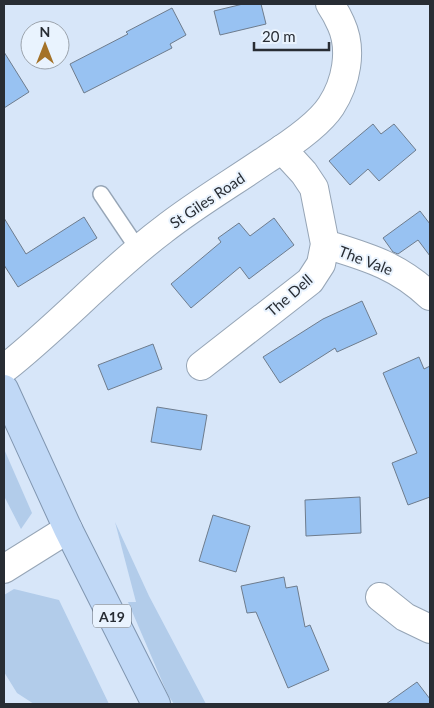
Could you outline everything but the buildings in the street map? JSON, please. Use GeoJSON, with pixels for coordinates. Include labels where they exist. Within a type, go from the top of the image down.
{"type":"FeatureCollection","features":[{"type":"Feature","properties":{"kind":"highway","name":"A19"},"geometry":{"type":"LineString","coordinates":[[4,389],[68,528],[156,704]]}},
{"type":"Feature","properties":{"kind":"street","name":"St Giles Road"},"geometry":{"type":"LineString","coordinates":[[4,369],[138,249],[191,210],[308,130],[330,108],[344,80],[348,51],[342,25],[330,4]]}},
{"type":"Feature","properties":{"kind":"street","name":"The Dell"},"geometry":{"type":"LineString","coordinates":[[201,366],[310,281],[321,264],[325,244],[314,188],[304,173],[282,149]]}},
{"type":"Feature","properties":{"kind":"street","name":"The Vale"},"geometry":{"type":"LineString","coordinates":[[325,244],[379,261],[414,281],[430,296]]}},
{"type":"Feature","properties":{"kind":"street"},"geometry":{"type":"LineString","coordinates":[[4,569],[68,528]]}},
{"type":"Feature","properties":{"kind":"street"},"geometry":{"type":"LineString","coordinates":[[380,597],[405,617],[430,630]]}},
{"type":"Feature","properties":{"kind":"lane"},"geometry":{"type":"LineString","coordinates":[[102,194],[138,249]]}},
{"type":"Feature","properties":{"kind":"shaded area"},"geometry":{"type":"Polygon","coordinates":[[[4,449],[32,513],[21,529],[4,496],[4,449]]]}},
{"type":"Feature","properties":{"kind":"shaded area"},"geometry":{"type":"Polygon","coordinates":[[[115,522],[149,596],[206,704],[174,704],[168,695],[128,602],[136,602],[115,522]]]}},
{"type":"Feature","properties":{"kind":"shaded area"},"geometry":{"type":"Polygon","coordinates":[[[14,589],[59,600],[109,704],[34,704],[17,693],[4,672],[4,595],[14,589]]]}}]}
